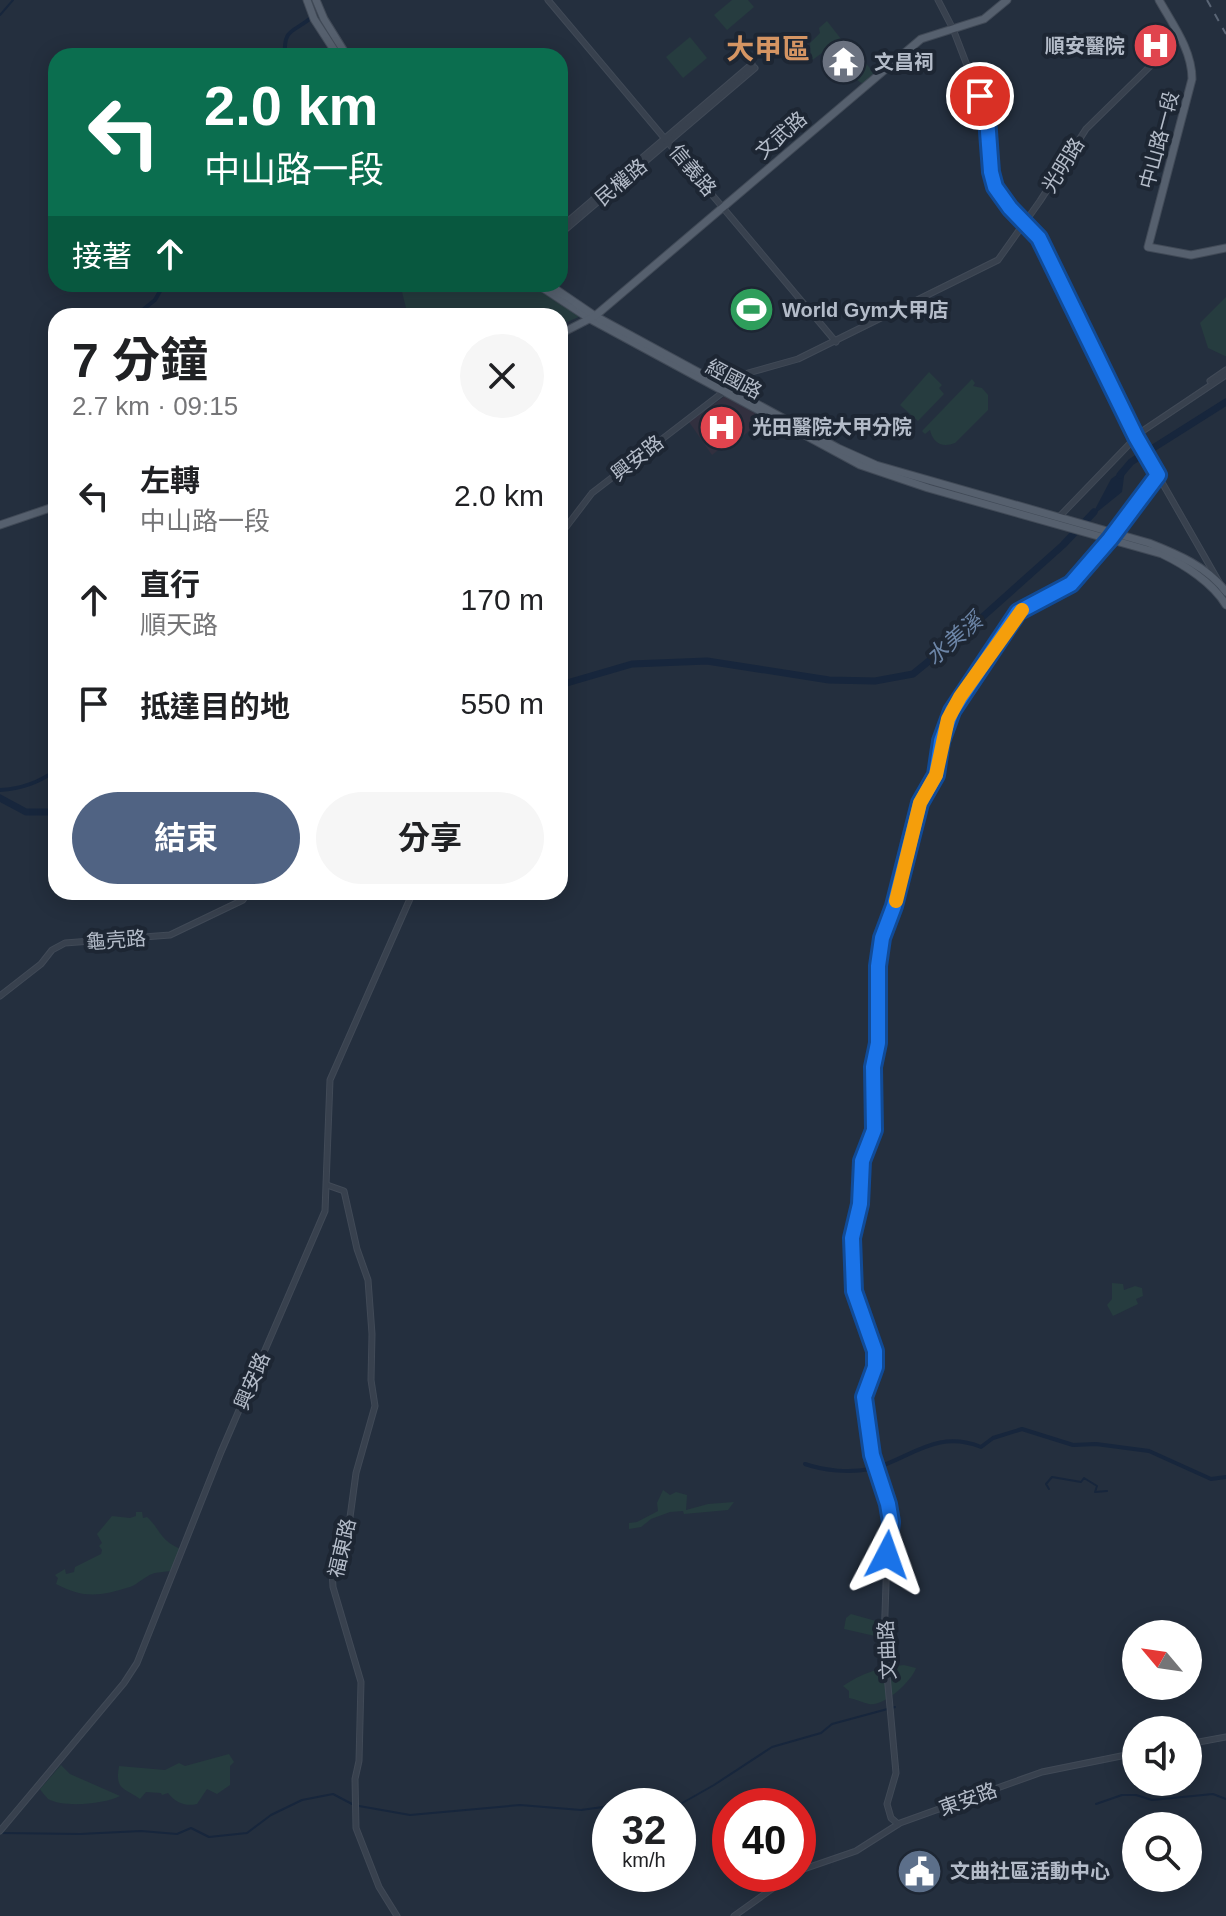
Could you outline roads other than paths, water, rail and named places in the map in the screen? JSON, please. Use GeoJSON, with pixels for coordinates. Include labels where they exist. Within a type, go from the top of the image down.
{"type":"FeatureCollection","features":[{"type":"Feature","properties":{"kind":"main road"},"geometry":{"type":"LineString","coordinates":[[307,0],[315,6],[342,48]]}},
{"type":"Feature","properties":{"kind":"main road","name":"文武路"},"geometry":{"type":"LineString","coordinates":[[568,330],[592,317],[921,39],[984,19],[1007,0]]}},
{"type":"Feature","properties":{"kind":"main road","name":"中山路一段"},"geometry":{"type":"LineString","coordinates":[[1159,0],[1192,65],[1192,79],[1148,247],[1191,255],[1226,248]]}},
{"type":"Feature","properties":{"kind":"main road"},"geometry":{"type":"LineString","coordinates":[[315,6],[314,19],[333,48]]}},
{"type":"Feature","properties":{"kind":"main road","name":"經國路"},"geometry":{"type":"LineString","coordinates":[[550,292],[726,389],[876,465],[1111,536]]}},
{"type":"Feature","properties":{"kind":"main road","name":"經國路"},"geometry":{"type":"LineString","coordinates":[[559,292],[592,317]]}},
{"type":"Feature","properties":{"kind":"main road"},"geometry":{"type":"LineString","coordinates":[[0,525],[48,509]]}},
{"type":"Feature","properties":{"kind":"main road"},"geometry":{"type":"LineString","coordinates":[[1111,536],[1176,554],[1219,582],[1225,599]]}},
{"type":"Feature","properties":{"kind":"main road"},"geometry":{"type":"LineString","coordinates":[[1111,536],[1173,559],[1225,599]]}},
{"type":"Feature","properties":{"kind":"street","name":"信義路"},"geometry":{"type":"LineString","coordinates":[[548,0],[836,342]]}},
{"type":"Feature","properties":{"kind":"street"},"geometry":{"type":"LineString","coordinates":[[938,0],[953,29],[985,112],[995,187],[1039,238],[1137,440],[1219,582]]}},
{"type":"Feature","properties":{"kind":"street","name":"光明路"},"geometry":{"type":"LineString","coordinates":[[726,389],[748,373],[798,359],[991,265],[1025,223],[1086,129],[1180,37]]}},
{"type":"Feature","properties":{"kind":"street","name":"民權路"},"geometry":{"type":"LineString","coordinates":[[568,227],[754,66]]}},
{"type":"Feature","properties":{"kind":"street","name":"民權路"},"geometry":{"type":"LineString","coordinates":[[568,221],[667,140]]}},
{"type":"Feature","properties":{"kind":"street"},"geometry":{"type":"LineString","coordinates":[[1062,521],[1137,440],[1226,373]]}},
{"type":"Feature","properties":{"kind":"street","name":"興安路"},"geometry":{"type":"LineString","coordinates":[[568,524],[592,493],[726,389]]}},
{"type":"Feature","properties":{"kind":"street","name":"文曲路"},"geometry":{"type":"LineString","coordinates":[[898,1824],[891,1818],[887,1804],[896,1773],[884,1642],[891,1522],[872,1455],[864,1397],[875,1367],[875,1351],[854,1291],[852,1261],[861,1170],[874,1130],[872,1079],[878,1043],[878,953],[894,906],[920,803],[936,775],[941,741],[952,711],[1018,612],[1071,584],[1111,536],[1156,472]]}},
{"type":"Feature","properties":{"kind":"street","name":"龜壳路"},"geometry":{"type":"LineString","coordinates":[[0,996],[41,964],[56,946],[164,936],[243,900]]}},
{"type":"Feature","properties":{"kind":"street","name":"興安路"},"geometry":{"type":"LineString","coordinates":[[0,1831],[133,1671],[221,1452],[325,1211],[330,1080],[409,900]]}},
{"type":"Feature","properties":{"kind":"street","name":"福東路"},"geometry":{"type":"LineString","coordinates":[[327,1185],[344,1191],[357,1249],[368,1280],[371,1380],[375,1400],[373,1418],[356,1473],[348,1532],[332,1571],[333,1587],[361,1682],[359,1761],[355,1779],[356,1828],[379,1887],[397,1916]]}},
{"type":"Feature","properties":{"kind":"street"},"geometry":{"type":"LineString","coordinates":[[1202,1741],[1226,1737]]}},
{"type":"Feature","properties":{"kind":"street","name":"東安路"},"geometry":{"type":"LineString","coordinates":[[816,1864],[856,1851],[898,1824],[1042,1772],[1122,1756]]}},
{"type":"Feature","properties":{"kind":"street","name":"東安路"},"geometry":{"type":"LineString","coordinates":[[734,1916],[769,1892]]}},
{"type":"Feature","properties":{"kind":"water"},"geometry":{"type":"Polygon","coordinates":[[[1125,469],[1122,492],[1091,517],[1111,479],[1125,469]]]}},
{"type":"Feature","properties":{"kind":"waterway"},"geometry":{"type":"LineString","coordinates":[[0,15],[13,0]]}},
{"type":"Feature","properties":{"kind":"waterway"},"geometry":{"type":"LineString","coordinates":[[285,48],[288,35],[312,17]]}},
{"type":"Feature","properties":{"kind":"waterway"},"geometry":{"type":"LineString","coordinates":[[145,308],[160,292]]}},
{"type":"Feature","properties":{"kind":"waterway","name":"水美溪"},"geometry":{"type":"LineString","coordinates":[[1120,475],[1131,462],[1226,402]]}},
{"type":"Feature","properties":{"kind":"waterway","name":"水美溪"},"geometry":{"type":"LineString","coordinates":[[568,683],[632,664],[707,661],[829,680],[875,681],[913,674],[1063,545],[1094,512]]}},
{"type":"Feature","properties":{"kind":"waterway"},"geometry":{"type":"LineString","coordinates":[[0,790],[30,784],[48,775]]}},
{"type":"Feature","properties":{"kind":"waterway","name":"水美溪"},"geometry":{"type":"LineString","coordinates":[[0,798],[26,812],[48,812]]}},
{"type":"Feature","properties":{"kind":"waterway"},"geometry":{"type":"LineString","coordinates":[[876,1468],[927,1446],[952,1441],[981,1447],[993,1438],[1022,1429],[1073,1445],[1096,1444],[1149,1451],[1211,1479],[1226,1477]]}},
{"type":"Feature","properties":{"kind":"waterway"},"geometry":{"type":"LineString","coordinates":[[805,1464],[838,1471],[870,1469]]}},
{"type":"Feature","properties":{"kind":"waterway"},"geometry":{"type":"LineString","coordinates":[[1049,1489],[1046,1484],[1052,1477],[1081,1482],[1084,1478],[1097,1486],[1095,1492],[1107,1491]]}},
{"type":"Feature","properties":{"kind":"waterway"},"geometry":{"type":"LineString","coordinates":[[696,1795],[772,1747],[821,1733],[832,1724],[895,1707]]}},
{"type":"Feature","properties":{"kind":"waterway"},"geometry":{"type":"LineString","coordinates":[[1,1833],[141,1831],[177,1834],[191,1828],[209,1837],[247,1833],[271,1815],[302,1800],[333,1794],[352,1804]]}},
{"type":"Feature","properties":{"kind":"waterway"},"geometry":{"type":"LineString","coordinates":[[1096,1804],[1122,1795],[1152,1800],[1213,1794],[1226,1799]]}},
{"type":"Feature","properties":{"kind":"waterway"},"geometry":{"type":"LineString","coordinates":[[359,1806],[410,1815],[520,1805],[592,1808]]}},
{"type":"Feature","properties":{"kind":"railway"},"geometry":{"type":"LineString","coordinates":[[1207,0],[1226,34]]}},
{"type":"Feature","properties":{"kind":"place","name":"順安醫院"},"geometry":{"type":"Point","coordinates":[1156,46]}},
{"type":"Feature","properties":{"kind":"place","name":"文昌祠"},"geometry":{"type":"Point","coordinates":[843,62]}},
{"type":"Feature","properties":{"kind":"place","name":"World Gym大甲店"},"geometry":{"type":"Point","coordinates":[751,310]}},
{"type":"Feature","properties":{"kind":"place","name":"光田醫院大甲分院"},"geometry":{"type":"Point","coordinates":[721,427]}},
{"type":"Feature","properties":{"kind":"place","name":"文曲社區活動中心"},"geometry":{"type":"Point","coordinates":[919,1871]}},
{"type":"Feature","properties":{"kind":"district","name":"大甲區"},"geometry":{"type":"Point","coordinates":[768,49]}}]}
